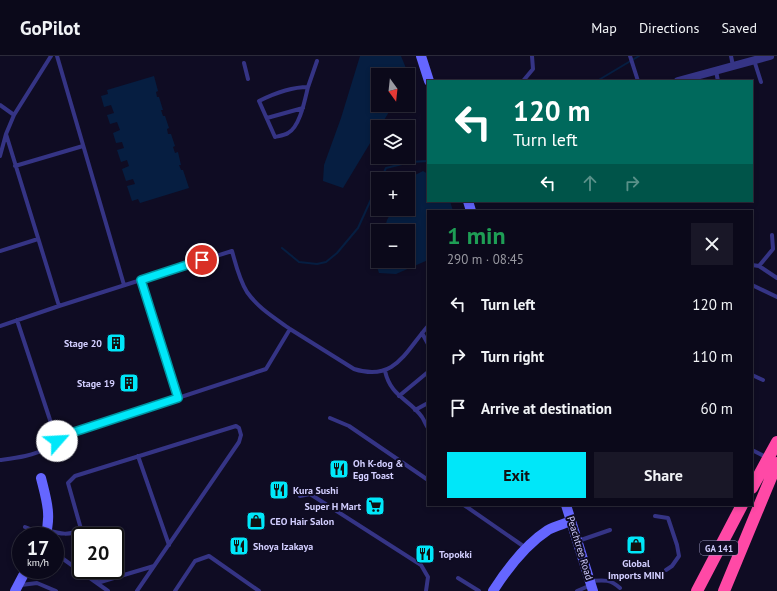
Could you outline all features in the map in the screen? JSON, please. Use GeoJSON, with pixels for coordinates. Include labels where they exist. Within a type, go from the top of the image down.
{"type":"FeatureCollection","features":[{"type":"Feature","properties":{"kind":"highway","name":"GA 141"},"geometry":{"type":"LineString","coordinates":[[724,591],[773,461],[777,442]]}},
{"type":"Feature","properties":{"kind":"highway","name":"GA 141"},"geometry":{"type":"LineString","coordinates":[[753,487],[773,461]]}},
{"type":"Feature","properties":{"kind":"highway","name":"GA 141"},"geometry":{"type":"LineString","coordinates":[[697,591],[741,506]]}},
{"type":"Feature","properties":{"kind":"street"},"geometry":{"type":"LineString","coordinates":[[421,56],[429,80]]}},
{"type":"Feature","properties":{"kind":"street"},"geometry":{"type":"LineString","coordinates":[[682,80],[770,56]]}},
{"type":"Feature","properties":{"kind":"street"},"geometry":{"type":"LineString","coordinates":[[42,478],[48,504],[47,527]]}},
{"type":"Feature","properties":{"kind":"street","name":"Peachtree Road"},"geometry":{"type":"LineString","coordinates":[[566,506],[591,586]]}},
{"type":"Feature","properties":{"kind":"street"},"geometry":{"type":"LineString","coordinates":[[493,591],[506,571],[548,530],[571,521]]}},
{"type":"Feature","properties":{"kind":"street"},"geometry":{"type":"LineString","coordinates":[[16,588],[21,579]]}},
{"type":"Feature","properties":{"kind":"lane"},"geometry":{"type":"LineString","coordinates":[[0,156],[6,134],[14,115],[51,56]]}},
{"type":"Feature","properties":{"kind":"lane"},"geometry":{"type":"LineString","coordinates":[[57,56],[124,285]]}},
{"type":"Feature","properties":{"kind":"lane"},"geometry":{"type":"LineString","coordinates":[[524,80],[532,69],[532,56]]}},
{"type":"Feature","properties":{"kind":"lane"},"geometry":{"type":"LineString","coordinates":[[630,56],[638,80]]}},
{"type":"Feature","properties":{"kind":"lane"},"geometry":{"type":"LineString","coordinates":[[731,56],[733,66]]}},
{"type":"Feature","properties":{"kind":"lane"},"geometry":{"type":"LineString","coordinates":[[754,60],[761,82]]}},
{"type":"Feature","properties":{"kind":"lane"},"geometry":{"type":"LineString","coordinates":[[308,87],[299,87],[275,93],[259,101],[275,137],[288,133],[296,124],[303,108],[308,87],[317,61]]}},
{"type":"Feature","properties":{"kind":"lane"},"geometry":{"type":"LineString","coordinates":[[244,63],[248,79]]}},
{"type":"Feature","properties":{"kind":"lane"},"geometry":{"type":"LineString","coordinates":[[716,71],[718,80]]}},
{"type":"Feature","properties":{"kind":"lane"},"geometry":{"type":"LineString","coordinates":[[0,105],[14,115]]}},
{"type":"Feature","properties":{"kind":"lane"},"geometry":{"type":"LineString","coordinates":[[267,118],[303,108]]}},
{"type":"Feature","properties":{"kind":"lane"},"geometry":{"type":"LineString","coordinates":[[6,134],[59,306]]}},
{"type":"Feature","properties":{"kind":"lane"},"geometry":{"type":"LineString","coordinates":[[15,166],[83,146]]}},
{"type":"Feature","properties":{"kind":"lane"},"geometry":{"type":"LineString","coordinates":[[759,266],[773,249],[772,235]]}},
{"type":"Feature","properties":{"kind":"lane"},"geometry":{"type":"LineString","coordinates":[[0,251],[38,239]]}},
{"type":"Feature","properties":{"kind":"lane"},"geometry":{"type":"LineString","coordinates":[[0,326],[232,251],[240,276],[248,292],[265,312],[354,369],[363,372],[385,371],[403,358],[427,327]]}},
{"type":"Feature","properties":{"kind":"lane"},"geometry":{"type":"LineString","coordinates":[[753,265],[759,266],[777,278]]}},
{"type":"Feature","properties":{"kind":"lane"},"geometry":{"type":"LineString","coordinates":[[141,280],[178,398]]}},
{"type":"Feature","properties":{"kind":"lane"},"geometry":{"type":"LineString","coordinates":[[753,285],[777,297]]}},
{"type":"Feature","properties":{"kind":"lane"},"geometry":{"type":"LineString","coordinates":[[18,320],[57,441]]}},
{"type":"Feature","properties":{"kind":"lane"},"geometry":{"type":"LineString","coordinates":[[0,460],[14,459],[29,454],[46,448],[68,434],[266,369],[290,329]]}},
{"type":"Feature","properties":{"kind":"lane"},"geometry":{"type":"LineString","coordinates":[[422,333],[427,342]]}},
{"type":"Feature","properties":{"kind":"lane"},"geometry":{"type":"LineString","coordinates":[[385,371],[387,380],[393,390],[422,416],[427,426]]}},
{"type":"Feature","properties":{"kind":"lane"},"geometry":{"type":"LineString","coordinates":[[399,396],[427,373]]}},
{"type":"Feature","properties":{"kind":"lane"},"geometry":{"type":"LineString","coordinates":[[753,375],[763,380]]}},
{"type":"Feature","properties":{"kind":"lane"},"geometry":{"type":"LineString","coordinates":[[415,410],[427,404]]}},
{"type":"Feature","properties":{"kind":"lane"},"geometry":{"type":"LineString","coordinates":[[330,418],[349,426],[427,479]]}},
{"type":"Feature","properties":{"kind":"lane"},"geometry":{"type":"LineString","coordinates":[[80,527],[68,483],[75,476],[236,426],[239,428],[241,435],[239,442],[137,591]]}},
{"type":"Feature","properties":{"kind":"lane"},"geometry":{"type":"LineString","coordinates":[[753,451],[773,461]]}},
{"type":"Feature","properties":{"kind":"lane"},"geometry":{"type":"LineString","coordinates":[[138,456],[169,545]]}},
{"type":"Feature","properties":{"kind":"lane"},"geometry":{"type":"LineString","coordinates":[[300,496],[310,494],[421,564],[428,577],[426,591]]}},
{"type":"Feature","properties":{"kind":"lane"},"geometry":{"type":"LineString","coordinates":[[465,506],[527,549]]}},
{"type":"Feature","properties":{"kind":"lane"},"geometry":{"type":"LineString","coordinates":[[655,516],[668,518],[678,545],[679,556],[672,566],[666,570]]}},
{"type":"Feature","properties":{"kind":"lane"},"geometry":{"type":"LineString","coordinates":[[578,541],[610,530]]}},
{"type":"Feature","properties":{"kind":"lane"},"geometry":{"type":"LineString","coordinates":[[174,591],[195,561],[209,556],[259,591]]}},
{"type":"Feature","properties":{"kind":"lane"},"geometry":{"type":"LineString","coordinates":[[64,560],[108,591]]}},
{"type":"Feature","properties":{"kind":"lane"},"geometry":{"type":"LineString","coordinates":[[97,583],[155,565]]}},
{"type":"Feature","properties":{"kind":"lane"},"geometry":{"type":"LineString","coordinates":[[458,578],[479,591]]}},
{"type":"Feature","properties":{"kind":"lane"},"geometry":{"type":"LineString","coordinates":[[96,579],[97,583]]}},
{"type":"Feature","properties":{"kind":"lane"},"geometry":{"type":"LineString","coordinates":[[577,591],[606,580],[613,582],[620,588]]}},
{"type":"Feature","properties":{"kind":"lane"},"geometry":{"type":"LineString","coordinates":[[16,588],[37,583],[56,591]]}},
{"type":"Feature","properties":{"kind":"water"},"geometry":{"type":"Polygon","coordinates":[[[360,56],[401,56],[406,68],[371,68],[371,112],[389,112],[384,120],[371,120],[371,142],[343,188],[323,181],[324,165],[341,118],[360,56]]]}},
{"type":"Feature","properties":{"kind":"water"},"geometry":{"type":"Polygon","coordinates":[[[154,76],[158,91],[156,92],[157,97],[159,97],[163,110],[161,110],[163,116],[165,116],[169,128],[167,129],[168,134],[171,134],[175,146],[173,147],[175,153],[178,152],[181,165],[179,165],[181,170],[183,170],[189,188],[140,203],[138,199],[132,201],[127,186],[135,184],[133,179],[126,181],[122,169],[129,166],[127,160],[121,162],[117,150],[124,148],[122,142],[116,143],[113,133],[120,130],[117,122],[110,124],[107,115],[114,113],[111,105],[104,107],[101,96],[108,94],[107,90],[154,76]]]}},
{"type":"Feature","properties":{"kind":"water"},"geometry":{"type":"Polygon","coordinates":[[[423,171],[427,173],[427,202],[450,202],[453,210],[427,210],[427,260],[415,266],[415,224],[386,224],[389,216],[415,216],[415,175],[423,171]]]}},
{"type":"Feature","properties":{"kind":"water"},"geometry":{"type":"Polygon","coordinates":[[[377,268],[410,268],[396,274],[379,273],[377,268]]]}},
{"type":"Feature","properties":{"kind":"waterway"},"geometry":{"type":"LineString","coordinates":[[599,80],[639,56]]}},
{"type":"Feature","properties":{"kind":"waterway"},"geometry":{"type":"LineString","coordinates":[[384,172],[386,168],[410,162],[427,161]]}},
{"type":"Feature","properties":{"kind":"waterway"},"geometry":{"type":"LineString","coordinates":[[282,248],[299,262],[317,264],[326,262],[337,253],[358,228],[371,199]]}},
{"type":"Feature","properties":{"kind":"place","name":"Stage 20"},"geometry":{"type":"Point","coordinates":[116,343]}},
{"type":"Feature","properties":{"kind":"place","name":"Stage 19"},"geometry":{"type":"Point","coordinates":[129,383]}},
{"type":"Feature","properties":{"kind":"place","name":"Oh K-dog & Egg Toast"},"geometry":{"type":"Point","coordinates":[339,469]}},
{"type":"Feature","properties":{"kind":"place","name":"Kura Sushi"},"geometry":{"type":"Point","coordinates":[279,490]}},
{"type":"Feature","properties":{"kind":"place","name":"Super H Mart"},"geometry":{"type":"Point","coordinates":[375,506]}},
{"type":"Feature","properties":{"kind":"place","name":"CEO Hair Salon"},"geometry":{"type":"Point","coordinates":[256,521]}},
{"type":"Feature","properties":{"kind":"place","name":"Global Imports MINI"},"geometry":{"type":"Point","coordinates":[636,545]}},
{"type":"Feature","properties":{"kind":"place","name":"Shoya Izakaya"},"geometry":{"type":"Point","coordinates":[239,546]}},
{"type":"Feature","properties":{"kind":"place","name":"Topokki"},"geometry":{"type":"Point","coordinates":[425,554]}},
{"type":"Feature","properties":{"kind":"route"},"geometry":{"type":"LineString","coordinates":[[57,441],[68,434],[178,398],[141,280],[202,260]]}}]}
